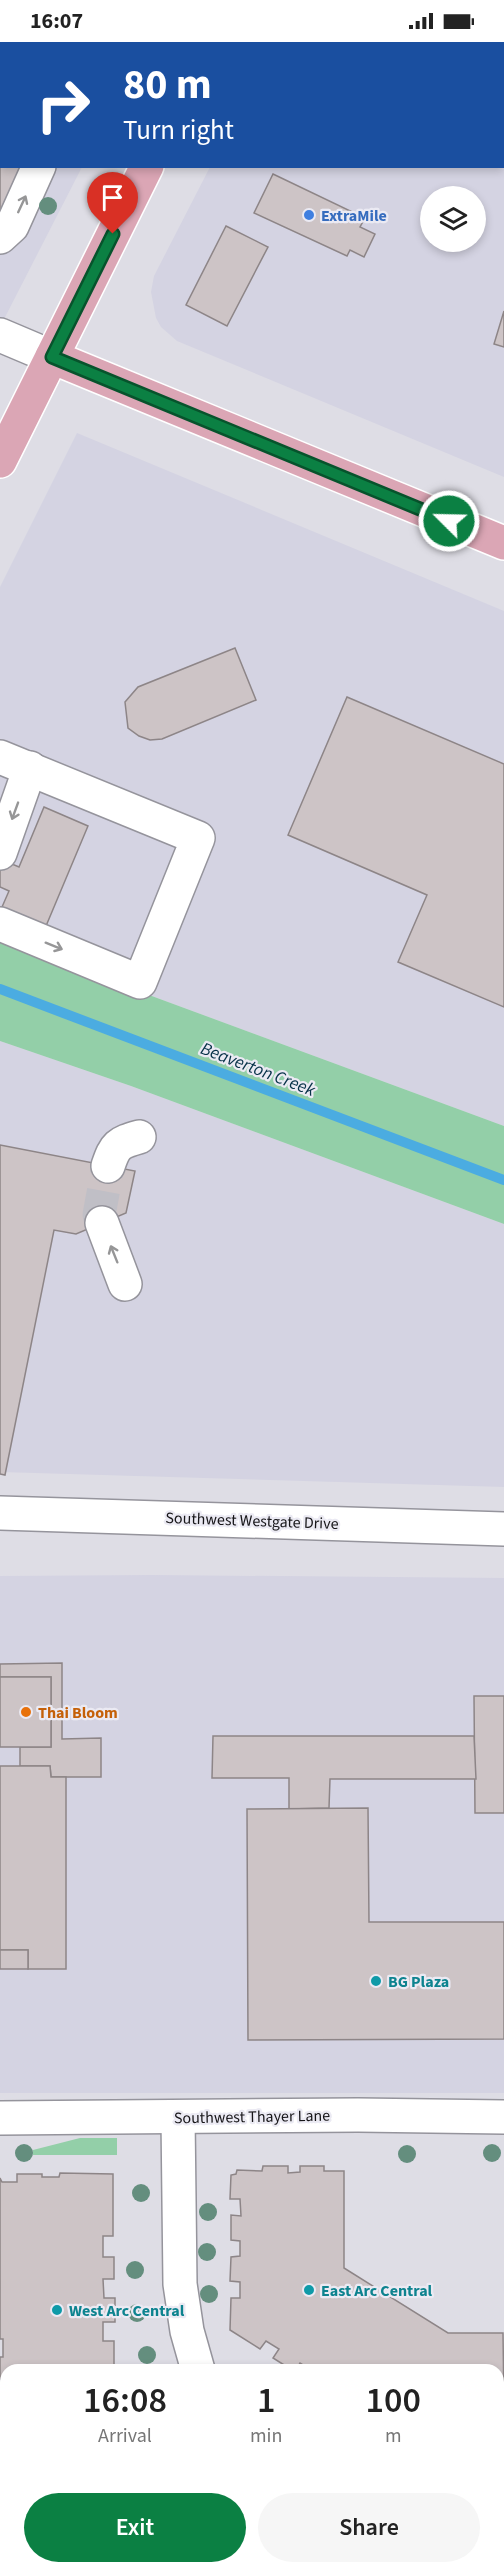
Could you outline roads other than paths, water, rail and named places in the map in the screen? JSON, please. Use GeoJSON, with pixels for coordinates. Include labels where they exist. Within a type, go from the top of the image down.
{"type":"FeatureCollection","features":[{"type":"Feature","properties":{"kind":"main road"},"geometry":{"type":"LineString","coordinates":[[0,461],[146,168]]}},
{"type":"Feature","properties":{"kind":"main road"},"geometry":{"type":"LineString","coordinates":[[52,357],[504,543]]}},
{"type":"Feature","properties":{"kind":"street"},"geometry":{"type":"LineString","coordinates":[[0,237],[12,226],[38,168]]}},
{"type":"Feature","properties":{"kind":"street"},"geometry":{"type":"LineString","coordinates":[[0,335],[52,357]]}},
{"type":"Feature","properties":{"kind":"street"},"geometry":{"type":"LineString","coordinates":[[0,758],[30,768],[198,837],[140,982],[0,924]]}},
{"type":"Feature","properties":{"kind":"street"},"geometry":{"type":"LineString","coordinates":[[0,853],[30,768]]}},
{"type":"Feature","properties":{"kind":"street"},"geometry":{"type":"LineString","coordinates":[[108,1166],[113,1149],[120,1143],[139,1137]]}},
{"type":"Feature","properties":{"kind":"street"},"geometry":{"type":"LineString","coordinates":[[102,1223],[125,1284]]}},
{"type":"Feature","properties":{"kind":"street","name":"Southwest Westgate Drive"},"geometry":{"type":"LineString","coordinates":[[0,1513],[504,1529]]}},
{"type":"Feature","properties":{"kind":"street","name":"Southwest Thayer Lane"},"geometry":{"type":"LineString","coordinates":[[0,2118],[358,2115],[504,2117]]}},
{"type":"Feature","properties":{"kind":"street"},"geometry":{"type":"LineString","coordinates":[[178,2117],[180,2284],[187,2331],[196,2364]]}},
{"type":"Feature","properties":{"kind":"waterway","name":"Beaverton Creek"},"geometry":{"type":"LineString","coordinates":[[0,989],[504,1180]]}},
{"type":"Feature","properties":{"kind":"tunnel"},"geometry":{"type":"LineString","coordinates":[[102,1223],[99,1215],[108,1166]]}},
{"type":"Feature","properties":{"kind":"place","name":"ExtraMile"},"geometry":{"type":"Point","coordinates":[309,215]}},
{"type":"Feature","properties":{"kind":"place","name":"Thai Bloom"},"geometry":{"type":"Point","coordinates":[26,1712]}},
{"type":"Feature","properties":{"kind":"place","name":"BG Plaza"},"geometry":{"type":"Point","coordinates":[376,1981]}},
{"type":"Feature","properties":{"kind":"place","name":"East Arc Central"},"geometry":{"type":"Point","coordinates":[309,2290]}},
{"type":"Feature","properties":{"kind":"place","name":"West Arc Central"},"geometry":{"type":"Point","coordinates":[57,2310]}}]}
